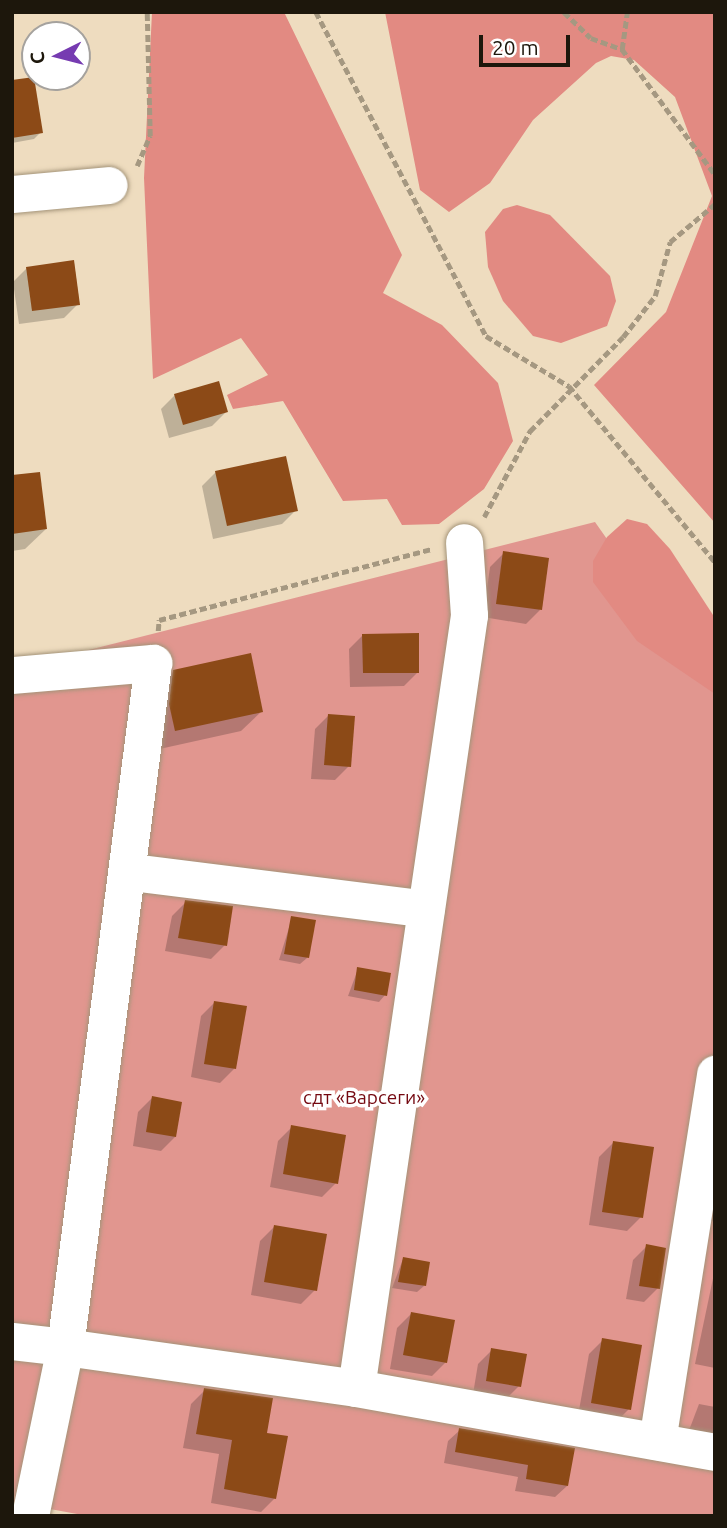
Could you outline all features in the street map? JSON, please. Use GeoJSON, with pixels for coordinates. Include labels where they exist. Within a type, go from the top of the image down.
{"type":"FeatureCollection","features":[{"type":"Feature","properties":{"kind":"street"},"geometry":{"type":"LineString","coordinates":[[12,194],[109,185]]}},
{"type":"Feature","properties":{"kind":"street"},"geometry":{"type":"LineString","coordinates":[[356,1388],[469,615],[464,542]]}},
{"type":"Feature","properties":{"kind":"street"},"geometry":{"type":"LineString","coordinates":[[12,675],[153,663],[131,872],[65,1347],[30,1516]]}},
{"type":"Feature","properties":{"kind":"street"},"geometry":{"type":"LineString","coordinates":[[131,872],[426,909]]}},
{"type":"Feature","properties":{"kind":"street"},"geometry":{"type":"LineString","coordinates":[[657,1441],[715,1074]]}},
{"type":"Feature","properties":{"kind":"street"},"geometry":{"type":"LineString","coordinates":[[12,1341],[356,1388],[715,1452]]}},
{"type":"Feature","properties":{"kind":"path"},"geometry":{"type":"LineString","coordinates":[[109,185],[135,170],[150,136],[147,12]]}},
{"type":"Feature","properties":{"kind":"path"},"geometry":{"type":"LineString","coordinates":[[316,12],[486,336],[569,386],[715,562]]}},
{"type":"Feature","properties":{"kind":"path"},"geometry":{"type":"LineString","coordinates":[[565,12],[591,38],[622,49],[715,174]]}},
{"type":"Feature","properties":{"kind":"path"},"geometry":{"type":"LineString","coordinates":[[622,49],[627,12]]}},
{"type":"Feature","properties":{"kind":"path"},"geometry":{"type":"LineString","coordinates":[[153,663],[159,620],[464,542],[491,507],[530,431],[569,386],[623,337],[655,296],[670,242],[715,204]]}},
{"type":"Feature","properties":{"kind":"green space","name":"сдт «Варсеги»"},"geometry":{"type":"Polygon","coordinates":[[[595,522],[715,693],[715,1516],[88,1516],[12,1502],[12,663],[49,660],[595,522]]]}},
{"type":"Feature","properties":{"kind":"shaded area"},"geometry":{"type":"Polygon","coordinates":[[[152,12],[284,12],[402,255],[383,293],[442,325],[498,383],[513,441],[484,489],[439,524],[402,525],[387,499],[343,501],[283,401],[233,409],[227,395],[268,375],[241,338],[153,379],[144,178],[152,12]]]}},
{"type":"Feature","properties":{"kind":"shaded area"},"geometry":{"type":"Polygon","coordinates":[[[385,12],[715,12],[715,523],[594,385],[666,312],[712,196],[675,97],[634,60],[611,56],[596,63],[533,120],[490,183],[449,212],[420,190],[385,12]]]}},
{"type":"Feature","properties":{"kind":"shaded area"},"geometry":{"type":"Polygon","coordinates":[[[517,205],[550,215],[610,276],[616,301],[607,326],[561,343],[533,336],[503,301],[488,267],[485,232],[503,209],[517,205]]]}},
{"type":"Feature","properties":{"kind":"shaded area"},"geometry":{"type":"Polygon","coordinates":[[[627,519],[647,524],[670,549],[715,618],[715,694],[637,641],[593,582],[593,561],[607,537],[627,519]]]}},
{"type":"Feature","properties":{"kind":"building"},"geometry":{"type":"Polygon","coordinates":[[[21,79],[21,91],[36,91],[43,133],[12,138],[12,80],[21,79]]]}},
{"type":"Feature","properties":{"kind":"building"},"geometry":{"type":"Polygon","coordinates":[[[74,260],[80,305],[32,311],[26,267],[74,260]]]}},
{"type":"Feature","properties":{"kind":"building"},"geometry":{"type":"Polygon","coordinates":[[[219,381],[228,412],[183,425],[174,394],[219,381]]]}},
{"type":"Feature","properties":{"kind":"building"},"geometry":{"type":"Polygon","coordinates":[[[286,456],[298,511],[227,526],[215,471],[286,456]]]}},
{"type":"Feature","properties":{"kind":"building"},"geometry":{"type":"Polygon","coordinates":[[[40,472],[47,529],[12,534],[12,475],[40,472]]]}},
{"type":"Feature","properties":{"kind":"building"},"geometry":{"type":"Polygon","coordinates":[[[503,551],[549,558],[542,610],[496,604],[503,551]]]}},
{"type":"Feature","properties":{"kind":"building"},"geometry":{"type":"Polygon","coordinates":[[[419,633],[419,673],[363,673],[362,634],[419,633]]]}},
{"type":"Feature","properties":{"kind":"building"},"geometry":{"type":"Polygon","coordinates":[[[251,653],[263,712],[175,731],[169,704],[173,670],[251,653]]]}},
{"type":"Feature","properties":{"kind":"building"},"geometry":{"type":"Polygon","coordinates":[[[328,714],[355,716],[351,767],[324,765],[328,714]]]}},
{"type":"Feature","properties":{"kind":"building"},"geometry":{"type":"Polygon","coordinates":[[[185,900],[233,906],[227,946],[178,938],[185,900]]]}},
{"type":"Feature","properties":{"kind":"building"},"geometry":{"type":"Polygon","coordinates":[[[291,916],[316,920],[309,958],[284,954],[291,916]]]}},
{"type":"Feature","properties":{"kind":"building"},"geometry":{"type":"Polygon","coordinates":[[[357,967],[391,973],[387,996],[354,990],[357,967]]]}},
{"type":"Feature","properties":{"kind":"building"},"geometry":{"type":"Polygon","coordinates":[[[214,1001],[247,1006],[236,1069],[204,1064],[214,1001]]]}},
{"type":"Feature","properties":{"kind":"building"},"geometry":{"type":"Polygon","coordinates":[[[152,1096],[182,1102],[176,1137],[146,1132],[152,1096]]]}},
{"type":"Feature","properties":{"kind":"building"},"geometry":{"type":"Polygon","coordinates":[[[291,1125],[346,1135],[338,1184],[283,1174],[291,1125]]]}},
{"type":"Feature","properties":{"kind":"building"},"geometry":{"type":"Polygon","coordinates":[[[613,1141],[654,1147],[643,1218],[602,1212],[613,1141]]]}},
{"type":"Feature","properties":{"kind":"building"},"geometry":{"type":"Polygon","coordinates":[[[274,1225],[327,1234],[317,1291],[264,1282],[274,1225]]]}},
{"type":"Feature","properties":{"kind":"building"},"geometry":{"type":"Polygon","coordinates":[[[646,1244],[666,1248],[660,1289],[639,1286],[646,1244]]]}},
{"type":"Feature","properties":{"kind":"building"},"geometry":{"type":"Polygon","coordinates":[[[403,1257],[430,1262],[426,1286],[398,1282],[403,1257]]]}},
{"type":"Feature","properties":{"kind":"building"},"geometry":{"type":"Polygon","coordinates":[[[411,1312],[455,1320],[447,1363],[403,1355],[411,1312]]]}},
{"type":"Feature","properties":{"kind":"building"},"geometry":{"type":"Polygon","coordinates":[[[602,1338],[642,1345],[631,1410],[591,1403],[602,1338]]]}},
{"type":"Feature","properties":{"kind":"building"},"geometry":{"type":"Polygon","coordinates":[[[491,1348],[527,1354],[521,1387],[486,1381],[491,1348]]]}},
{"type":"Feature","properties":{"kind":"building"},"geometry":{"type":"Polygon","coordinates":[[[204,1388],[273,1398],[267,1433],[288,1436],[276,1499],[224,1489],[232,1440],[196,1434],[204,1388]]]}},
{"type":"Feature","properties":{"kind":"building"},"geometry":{"type":"Polygon","coordinates":[[[459,1428],[575,1448],[568,1486],[526,1479],[528,1465],[455,1452],[459,1428]]]}}]}
